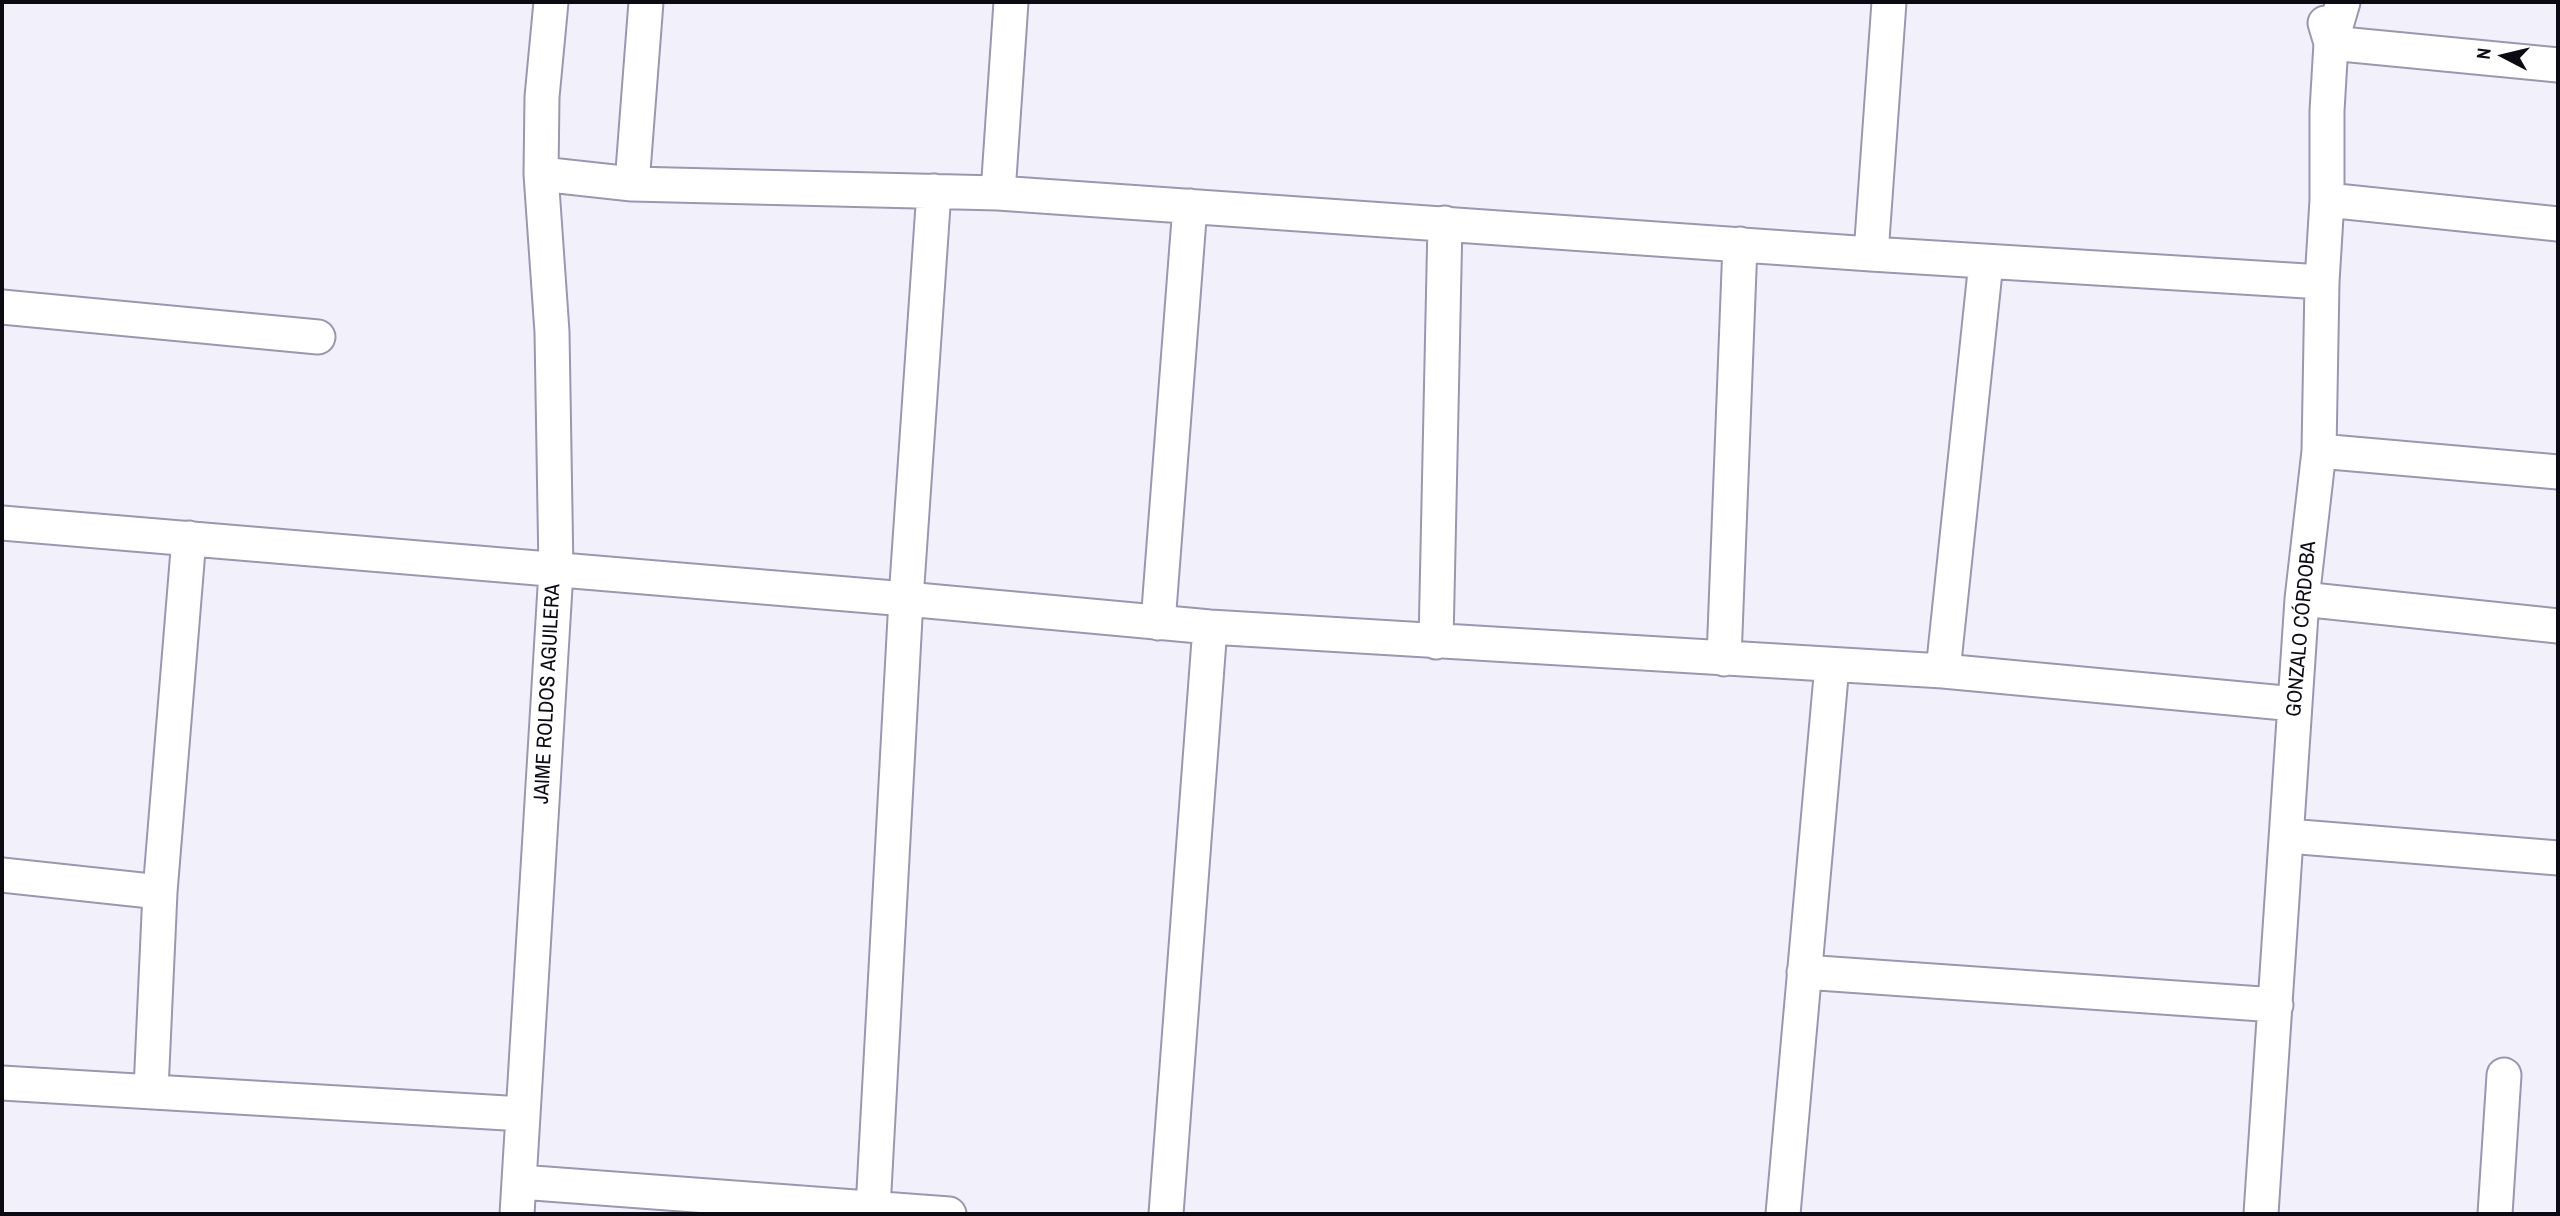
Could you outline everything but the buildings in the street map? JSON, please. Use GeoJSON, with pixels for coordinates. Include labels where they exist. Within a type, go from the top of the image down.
{"type":"FeatureCollection","features":[{"type":"Feature","properties":{"kind":"street","name":"JAIME ROLDOS AGUILERA"},"geometry":{"type":"LineString","coordinates":[[517,1214],[556,571],[552,332],[541,174],[542,97],[551,2]]}},
{"type":"Feature","properties":{"kind":"street"},"geometry":{"type":"LineString","coordinates":[[632,184],[642,2]]}},
{"type":"Feature","properties":{"kind":"street"},"geometry":{"type":"LineString","coordinates":[[998,193],[1011,2]]}},
{"type":"Feature","properties":{"kind":"street"},"geometry":{"type":"LineString","coordinates":[[1871,254],[1889,2]]}},
{"type":"Feature","properties":{"kind":"street","name":"GONZALO CÓRDOBA"},"geometry":{"type":"LineString","coordinates":[[2319,2],[2331,43]]}},
{"type":"Feature","properties":{"kind":"street","name":"GONZALO CÓRDOBA"},"geometry":{"type":"LineString","coordinates":[[2261,1214],[2302,599],[2319,452],[2331,43],[2343,2]]}},
{"type":"Feature","properties":{"kind":"street"},"geometry":{"type":"LineString","coordinates":[[2331,43],[2558,65]]}},
{"type":"Feature","properties":{"kind":"street"},"geometry":{"type":"LineString","coordinates":[[541,174],[632,184],[998,193],[1986,262],[2322,282]]}},
{"type":"Feature","properties":{"kind":"street"},"geometry":{"type":"LineString","coordinates":[[873,1209],[906,599],[934,191]]}},
{"type":"Feature","properties":{"kind":"street"},"geometry":{"type":"LineString","coordinates":[[2327,200],[2558,225]]}},
{"type":"Feature","properties":{"kind":"street"},"geometry":{"type":"LineString","coordinates":[[1158,623],[1190,206]]}},
{"type":"Feature","properties":{"kind":"street"},"geometry":{"type":"LineString","coordinates":[[1436,642],[1446,223]]}},
{"type":"Feature","properties":{"kind":"street"},"geometry":{"type":"LineString","coordinates":[[1724,659],[1740,244]]}},
{"type":"Feature","properties":{"kind":"street"},"geometry":{"type":"LineString","coordinates":[[1943,671],[1986,262]]}},
{"type":"Feature","properties":{"kind":"street"},"geometry":{"type":"LineString","coordinates":[[2,307],[318,337]]}},
{"type":"Feature","properties":{"kind":"street"},"geometry":{"type":"LineString","coordinates":[[2319,452],[2558,472]]}},
{"type":"Feature","properties":{"kind":"street"},"geometry":{"type":"LineString","coordinates":[[2,523],[906,599],[1158,623],[1943,671],[2295,704]]}},
{"type":"Feature","properties":{"kind":"street"},"geometry":{"type":"LineString","coordinates":[[151,1090],[160,892],[189,538]]}},
{"type":"Feature","properties":{"kind":"street"},"geometry":{"type":"LineString","coordinates":[[2302,599],[2558,626]]}},
{"type":"Feature","properties":{"kind":"street"},"geometry":{"type":"LineString","coordinates":[[1166,1214],[1210,627]]}},
{"type":"Feature","properties":{"kind":"street"},"geometry":{"type":"LineString","coordinates":[[1783,1214],[1832,665]]}},
{"type":"Feature","properties":{"kind":"street"},"geometry":{"type":"LineString","coordinates":[[2288,836],[2558,858]]}},
{"type":"Feature","properties":{"kind":"street"},"geometry":{"type":"LineString","coordinates":[[2,875],[160,892]]}},
{"type":"Feature","properties":{"kind":"street"},"geometry":{"type":"LineString","coordinates":[[1804,972],[2276,1005]]}},
{"type":"Feature","properties":{"kind":"street"},"geometry":{"type":"LineString","coordinates":[[2495,1214],[2504,1075]]}},
{"type":"Feature","properties":{"kind":"street"},"geometry":{"type":"LineString","coordinates":[[2,1083],[523,1114]]}},
{"type":"Feature","properties":{"kind":"street"},"geometry":{"type":"LineString","coordinates":[[520,1182],[950,1214]]}}]}
